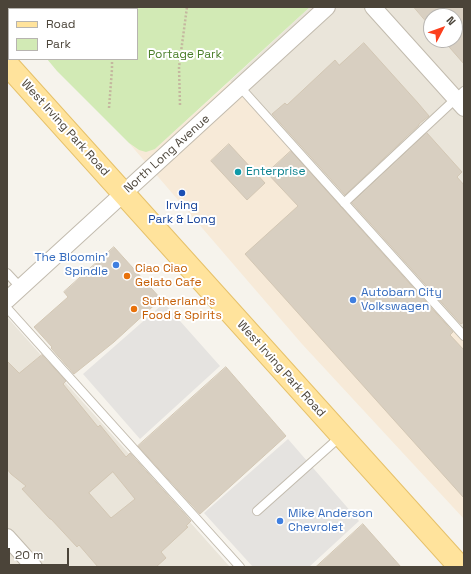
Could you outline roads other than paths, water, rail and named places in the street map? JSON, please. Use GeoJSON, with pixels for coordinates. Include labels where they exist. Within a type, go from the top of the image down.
{"type":"FeatureCollection","features":[{"type":"Feature","properties":{"kind":"main road","name":"West Irving Park Road"},"geometry":{"type":"LineString","coordinates":[[7,64],[460,567]]}},
{"type":"Feature","properties":{"kind":"street","name":"North Long Avenue"},"geometry":{"type":"LineString","coordinates":[[7,300],[327,7]]}},
{"type":"Feature","properties":{"kind":"street"},"geometry":{"type":"LineString","coordinates":[[373,7],[461,99]]}},
{"type":"Feature","properties":{"kind":"street"},"geometry":{"type":"LineString","coordinates":[[7,537],[34,567]]}},
{"type":"Feature","properties":{"kind":"lane"},"geometry":{"type":"LineString","coordinates":[[240,87],[464,336]]}},
{"type":"Feature","properties":{"kind":"lane"},"geometry":{"type":"LineString","coordinates":[[344,202],[461,99]]}},
{"type":"Feature","properties":{"kind":"lane"},"geometry":{"type":"LineString","coordinates":[[7,273],[21,288]]}},
{"type":"Feature","properties":{"kind":"lane"},"geometry":{"type":"LineString","coordinates":[[7,308],[240,567]]}},
{"type":"Feature","properties":{"kind":"lane"},"geometry":{"type":"LineString","coordinates":[[257,511],[342,436]]}},
{"type":"Feature","properties":{"kind":"place","name":"Enterprise"},"geometry":{"type":"Point","coordinates":[238,172]}},
{"type":"Feature","properties":{"kind":"place","name":"Irving Park & Long"},"geometry":{"type":"Point","coordinates":[182,193]}},
{"type":"Feature","properties":{"kind":"place","name":"The Bloomin' Spindle"},"geometry":{"type":"Point","coordinates":[116,265]}},
{"type":"Feature","properties":{"kind":"place","name":"Ciao Ciao Gelato Cafe"},"geometry":{"type":"Point","coordinates":[127,276]}},
{"type":"Feature","properties":{"kind":"place","name":"Autobarn City Volkswagen"},"geometry":{"type":"Point","coordinates":[353,300]}},
{"type":"Feature","properties":{"kind":"place","name":"Sutherland’s Food & Spirits"},"geometry":{"type":"Point","coordinates":[134,309]}},
{"type":"Feature","properties":{"kind":"place","name":"Mike Anderson Chevrolet"},"geometry":{"type":"Point","coordinates":[280,521]}},
{"type":"Feature","properties":{"kind":"park label","name":"Portage Park"},"geometry":{"type":"Point","coordinates":[185,55]}}]}
